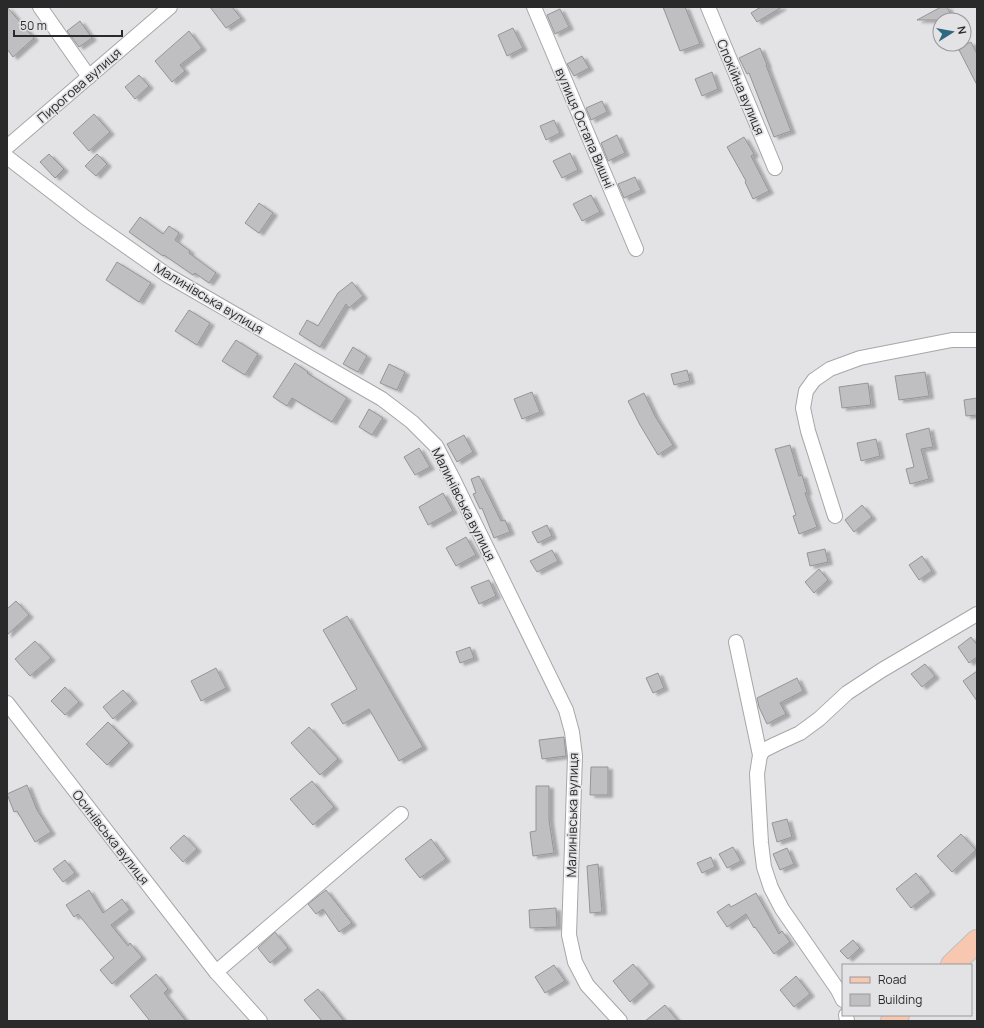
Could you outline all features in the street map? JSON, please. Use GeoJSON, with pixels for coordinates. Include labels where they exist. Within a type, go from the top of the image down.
{"type":"FeatureCollection","features":[{"type":"Feature","properties":{"kind":"main road"},"geometry":{"type":"LineString","coordinates":[[953,964],[977,941]]}},
{"type":"Feature","properties":{"kind":"street"},"geometry":{"type":"LineString","coordinates":[[40,7],[89,77]]}},
{"type":"Feature","properties":{"kind":"street","name":"Пирогова вулиця"},"geometry":{"type":"LineString","coordinates":[[7,147],[170,7]]}},
{"type":"Feature","properties":{"kind":"street","name":"вулиця Остапа Вишні"},"geometry":{"type":"LineString","coordinates":[[534,7],[636,249]]}},
{"type":"Feature","properties":{"kind":"street","name":"Спокійна вулиця"},"geometry":{"type":"LineString","coordinates":[[708,7],[775,168]]}},
{"type":"Feature","properties":{"kind":"street","name":"Малинівська вулиця"},"geometry":{"type":"LineString","coordinates":[[7,157],[86,218],[167,275],[382,399],[412,422],[436,446],[566,710],[572,732],[575,756],[569,935],[575,962],[587,985],[620,1021]]}},
{"type":"Feature","properties":{"kind":"street"},"geometry":{"type":"LineString","coordinates":[[835,516],[808,430],[804,408],[806,391],[814,380],[830,369],[860,358],[952,340],[977,340]]}},
{"type":"Feature","properties":{"kind":"street"},"geometry":{"type":"LineString","coordinates":[[760,755],[764,750],[800,733],[819,719],[847,693],[882,670],[977,614]]}},
{"type":"Feature","properties":{"kind":"street"},"geometry":{"type":"LineString","coordinates":[[736,642],[760,755],[757,774],[764,867],[771,888],[782,909],[842,998]]}},
{"type":"Feature","properties":{"kind":"street","name":"Осинівська вулиця"},"geometry":{"type":"LineString","coordinates":[[7,703],[216,972],[260,1021]]}},
{"type":"Feature","properties":{"kind":"street"},"geometry":{"type":"LineString","coordinates":[[216,972],[401,814]]}},
{"type":"Feature","properties":{"kind":"building"},"geometry":{"type":"Polygon","coordinates":[[[7,7],[34,38],[13,57],[7,49],[7,7]]]}},
{"type":"Feature","properties":{"kind":"building"},"geometry":{"type":"Polygon","coordinates":[[[210,7],[232,7],[241,18],[226,28],[210,7]]]}},
{"type":"Feature","properties":{"kind":"building"},"geometry":{"type":"Polygon","coordinates":[[[663,7],[685,7],[700,44],[680,51],[663,7]]]}},
{"type":"Feature","properties":{"kind":"building"},"geometry":{"type":"Polygon","coordinates":[[[761,7],[782,7],[757,22],[751,13],[761,7]]]}},
{"type":"Feature","properties":{"kind":"building"},"geometry":{"type":"Polygon","coordinates":[[[941,7],[947,7],[950,12],[932,12],[932,20],[917,20],[941,7]]]}},
{"type":"Feature","properties":{"kind":"building"},"geometry":{"type":"Polygon","coordinates":[[[560,9],[569,27],[555,34],[547,15],[560,9]]]}},
{"type":"Feature","properties":{"kind":"building"},"geometry":{"type":"Polygon","coordinates":[[[80,21],[92,38],[79,47],[67,31],[80,21]]]}},
{"type":"Feature","properties":{"kind":"building"},"geometry":{"type":"Polygon","coordinates":[[[513,28],[523,48],[507,56],[498,35],[513,28]]]}},
{"type":"Feature","properties":{"kind":"building"},"geometry":{"type":"Polygon","coordinates":[[[189,31],[202,48],[180,65],[185,71],[172,82],[155,61],[189,31]]]}},
{"type":"Feature","properties":{"kind":"building"},"geometry":{"type":"Polygon","coordinates":[[[972,44],[977,54],[977,85],[960,52],[972,52],[972,44]]]}},
{"type":"Feature","properties":{"kind":"building"},"geometry":{"type":"Polygon","coordinates":[[[760,48],[791,131],[774,137],[749,73],[747,74],[739,58],[760,48]]]}},
{"type":"Feature","properties":{"kind":"building"},"geometry":{"type":"Polygon","coordinates":[[[582,56],[589,68],[574,76],[567,64],[582,56]]]}},
{"type":"Feature","properties":{"kind":"building"},"geometry":{"type":"Polygon","coordinates":[[[712,72],[718,89],[702,96],[695,79],[712,72]]]}},
{"type":"Feature","properties":{"kind":"building"},"geometry":{"type":"Polygon","coordinates":[[[139,75],[149,86],[135,99],[125,87],[139,75]]]}},
{"type":"Feature","properties":{"kind":"building"},"geometry":{"type":"Polygon","coordinates":[[[602,101],[607,112],[591,120],[586,108],[602,101]]]}},
{"type":"Feature","properties":{"kind":"building"},"geometry":{"type":"Polygon","coordinates":[[[94,114],[110,132],[89,151],[73,133],[94,114]]]}},
{"type":"Feature","properties":{"kind":"building"},"geometry":{"type":"Polygon","coordinates":[[[554,120],[560,133],[546,140],[540,126],[554,120]]]}},
{"type":"Feature","properties":{"kind":"building"},"geometry":{"type":"Polygon","coordinates":[[[617,135],[625,153],[608,161],[601,143],[617,135]]]}},
{"type":"Feature","properties":{"kind":"building"},"geometry":{"type":"Polygon","coordinates":[[[744,137],[754,154],[751,156],[769,191],[753,199],[745,182],[746,181],[727,147],[744,137]]]}},
{"type":"Feature","properties":{"kind":"building"},"geometry":{"type":"Polygon","coordinates":[[[570,153],[578,170],[562,178],[553,161],[570,153]]]}},
{"type":"Feature","properties":{"kind":"building"},"geometry":{"type":"Polygon","coordinates":[[[49,154],[64,169],[55,178],[40,162],[49,154]]]}},
{"type":"Feature","properties":{"kind":"building"},"geometry":{"type":"Polygon","coordinates":[[[97,154],[107,164],[96,176],[85,166],[97,154]]]}},
{"type":"Feature","properties":{"kind":"building"},"geometry":{"type":"Polygon","coordinates":[[[635,177],[641,190],[624,198],[618,184],[635,177]]]}},
{"type":"Feature","properties":{"kind":"building"},"geometry":{"type":"Polygon","coordinates":[[[591,195],[600,212],[582,221],[573,204],[591,195]]]}},
{"type":"Feature","properties":{"kind":"building"},"geometry":{"type":"Polygon","coordinates":[[[259,203],[273,213],[259,233],[245,223],[259,203]]]}},
{"type":"Feature","properties":{"kind":"building"},"geometry":{"type":"Polygon","coordinates":[[[140,217],[163,234],[169,226],[179,233],[175,240],[190,251],[189,253],[216,273],[209,283],[195,273],[193,275],[164,255],[163,256],[129,232],[140,217]]]}},
{"type":"Feature","properties":{"kind":"building"},"geometry":{"type":"Polygon","coordinates":[[[117,262],[151,283],[139,302],[106,280],[117,262]]]}},
{"type":"Feature","properties":{"kind":"building"},"geometry":{"type":"Polygon","coordinates":[[[352,282],[363,296],[349,308],[346,304],[320,347],[299,334],[307,320],[318,326],[338,293],[352,282]]]}},
{"type":"Feature","properties":{"kind":"building"},"geometry":{"type":"Polygon","coordinates":[[[189,310],[210,323],[197,345],[175,331],[189,310]]]}},
{"type":"Feature","properties":{"kind":"building"},"geometry":{"type":"Polygon","coordinates":[[[236,340],[258,354],[245,375],[222,361],[236,340]]]}},
{"type":"Feature","properties":{"kind":"building"},"geometry":{"type":"Polygon","coordinates":[[[353,347],[367,356],[358,372],[343,364],[353,347]]]}},
{"type":"Feature","properties":{"kind":"building"},"geometry":{"type":"Polygon","coordinates":[[[295,363],[308,372],[307,373],[347,398],[332,422],[292,398],[287,406],[273,397],[295,363]]]}},
{"type":"Feature","properties":{"kind":"building"},"geometry":{"type":"Polygon","coordinates":[[[389,364],[405,372],[397,390],[380,383],[389,364]]]}},
{"type":"Feature","properties":{"kind":"building"},"geometry":{"type":"Polygon","coordinates":[[[687,370],[690,381],[674,385],[671,374],[687,370]]]}},
{"type":"Feature","properties":{"kind":"building"},"geometry":{"type":"Polygon","coordinates":[[[925,372],[929,396],[899,400],[895,376],[925,372]]]}},
{"type":"Feature","properties":{"kind":"building"},"geometry":{"type":"Polygon","coordinates":[[[868,383],[871,405],[842,408],[839,387],[868,383]]]}},
{"type":"Feature","properties":{"kind":"building"},"geometry":{"type":"Polygon","coordinates":[[[532,392],[540,412],[522,419],[514,399],[532,392]]]}},
{"type":"Feature","properties":{"kind":"building"},"geometry":{"type":"Polygon","coordinates":[[[644,393],[655,416],[673,445],[658,455],[628,401],[644,393]]]}},
{"type":"Feature","properties":{"kind":"building"},"geometry":{"type":"Polygon","coordinates":[[[977,398],[977,415],[966,416],[964,400],[977,398]]]}},
{"type":"Feature","properties":{"kind":"building"},"geometry":{"type":"Polygon","coordinates":[[[369,409],[383,418],[372,435],[359,427],[369,409]]]}},
{"type":"Feature","properties":{"kind":"building"},"geometry":{"type":"Polygon","coordinates":[[[929,428],[933,447],[921,449],[929,479],[910,484],[906,469],[914,467],[906,434],[929,428]]]}},
{"type":"Feature","properties":{"kind":"building"},"geometry":{"type":"Polygon","coordinates":[[[464,435],[473,452],[457,462],[447,444],[464,435]]]}},
{"type":"Feature","properties":{"kind":"building"},"geometry":{"type":"Polygon","coordinates":[[[876,439],[880,456],[861,461],[857,443],[876,439]]]}},
{"type":"Feature","properties":{"kind":"building"},"geometry":{"type":"Polygon","coordinates":[[[790,445],[799,476],[802,475],[807,492],[805,493],[817,527],[799,534],[793,516],[796,515],[775,449],[790,445]]]}},
{"type":"Feature","properties":{"kind":"building"},"geometry":{"type":"Polygon","coordinates":[[[419,448],[430,467],[415,475],[404,457],[419,448]]]}},
{"type":"Feature","properties":{"kind":"building"},"geometry":{"type":"Polygon","coordinates":[[[479,476],[501,521],[505,520],[510,532],[494,538],[482,508],[480,509],[473,494],[476,493],[471,479],[479,476]]]}},
{"type":"Feature","properties":{"kind":"building"},"geometry":{"type":"Polygon","coordinates":[[[443,493],[453,511],[428,525],[419,507],[443,493]]]}},
{"type":"Feature","properties":{"kind":"building"},"geometry":{"type":"Polygon","coordinates":[[[862,505],[872,517],[854,532],[845,520],[862,505]]]}},
{"type":"Feature","properties":{"kind":"building"},"geometry":{"type":"Polygon","coordinates":[[[547,525],[552,536],[538,543],[532,532],[547,525]]]}},
{"type":"Feature","properties":{"kind":"building"},"geometry":{"type":"Polygon","coordinates":[[[466,537],[476,555],[456,566],[446,548],[466,537]]]}},
{"type":"Feature","properties":{"kind":"building"},"geometry":{"type":"Polygon","coordinates":[[[825,549],[828,562],[810,566],[807,553],[825,549]]]}},
{"type":"Feature","properties":{"kind":"building"},"geometry":{"type":"Polygon","coordinates":[[[552,550],[558,561],[537,572],[530,561],[552,550]]]}},
{"type":"Feature","properties":{"kind":"building"},"geometry":{"type":"Polygon","coordinates":[[[922,556],[932,571],[919,580],[909,565],[922,556]]]}},
{"type":"Feature","properties":{"kind":"building"},"geometry":{"type":"Polygon","coordinates":[[[819,569],[828,580],[814,593],[805,582],[819,569]]]}},
{"type":"Feature","properties":{"kind":"building"},"geometry":{"type":"Polygon","coordinates":[[[489,580],[496,596],[479,604],[471,587],[489,580]]]}},
{"type":"Feature","properties":{"kind":"building"},"geometry":{"type":"Polygon","coordinates":[[[16,601],[29,615],[7,635],[7,609],[16,601]]]}},
{"type":"Feature","properties":{"kind":"building"},"geometry":{"type":"Polygon","coordinates":[[[347,616],[423,747],[399,761],[369,709],[343,724],[331,704],[357,689],[323,630],[347,616]]]}},
{"type":"Feature","properties":{"kind":"building"},"geometry":{"type":"Polygon","coordinates":[[[971,637],[977,645],[977,657],[969,663],[958,647],[971,637]]]}},
{"type":"Feature","properties":{"kind":"building"},"geometry":{"type":"Polygon","coordinates":[[[35,641],[51,658],[30,676],[15,659],[35,641]]]}},
{"type":"Feature","properties":{"kind":"building"},"geometry":{"type":"Polygon","coordinates":[[[470,647],[474,658],[460,663],[456,652],[470,647]]]}},
{"type":"Feature","properties":{"kind":"building"},"geometry":{"type":"Polygon","coordinates":[[[925,664],[935,676],[922,687],[911,674],[925,664]]]}},
{"type":"Feature","properties":{"kind":"building"},"geometry":{"type":"Polygon","coordinates":[[[216,668],[226,688],[201,701],[191,681],[216,668]]]}},
{"type":"Feature","properties":{"kind":"building"},"geometry":{"type":"Polygon","coordinates":[[[977,671],[977,701],[963,681],[977,671]]]}},
{"type":"Feature","properties":{"kind":"building"},"geometry":{"type":"Polygon","coordinates":[[[658,673],[664,688],[653,693],[646,678],[658,673]]]}},
{"type":"Feature","properties":{"kind":"building"},"geometry":{"type":"Polygon","coordinates":[[[797,678],[803,691],[780,703],[786,714],[767,724],[759,707],[757,698],[797,678]]]}},
{"type":"Feature","properties":{"kind":"building"},"geometry":{"type":"Polygon","coordinates":[[[65,687],[79,702],[65,715],[51,701],[65,687]]]}},
{"type":"Feature","properties":{"kind":"building"},"geometry":{"type":"Polygon","coordinates":[[[123,690],[133,701],[113,719],[103,707],[123,690]]]}},
{"type":"Feature","properties":{"kind":"building"},"geometry":{"type":"Polygon","coordinates":[[[108,722],[129,743],[107,765],[86,744],[108,722]]]}},
{"type":"Feature","properties":{"kind":"building"},"geometry":{"type":"Polygon","coordinates":[[[309,727],[338,759],[320,775],[291,743],[309,727]]]}},
{"type":"Feature","properties":{"kind":"building"},"geometry":{"type":"Polygon","coordinates":[[[564,737],[566,756],[542,759],[539,740],[564,737]]]}},
{"type":"Feature","properties":{"kind":"building"},"geometry":{"type":"Polygon","coordinates":[[[591,767],[608,767],[608,795],[590,795],[591,767]]]}},
{"type":"Feature","properties":{"kind":"building"},"geometry":{"type":"Polygon","coordinates":[[[312,781],[334,807],[313,825],[290,799],[312,781]]]}},
{"type":"Feature","properties":{"kind":"building"},"geometry":{"type":"Polygon","coordinates":[[[27,785],[37,810],[51,832],[35,842],[17,811],[14,812],[7,794],[27,785]]]}},
{"type":"Feature","properties":{"kind":"building"},"geometry":{"type":"Polygon","coordinates":[[[536,786],[549,786],[549,820],[554,853],[533,856],[530,832],[536,831],[536,786]]]}},
{"type":"Feature","properties":{"kind":"building"},"geometry":{"type":"Polygon","coordinates":[[[787,819],[792,837],[777,842],[772,823],[787,819]]]}},
{"type":"Feature","properties":{"kind":"building"},"geometry":{"type":"Polygon","coordinates":[[[961,834],[976,850],[952,872],[937,856],[961,834]]]}},
{"type":"Feature","properties":{"kind":"building"},"geometry":{"type":"Polygon","coordinates":[[[184,835],[197,849],[183,862],[170,848],[184,835]]]}},
{"type":"Feature","properties":{"kind":"building"},"geometry":{"type":"Polygon","coordinates":[[[431,839],[446,859],[420,878],[405,859],[431,839]]]}},
{"type":"Feature","properties":{"kind":"building"},"geometry":{"type":"Polygon","coordinates":[[[733,847],[741,861],[727,868],[719,854],[733,847]]]}},
{"type":"Feature","properties":{"kind":"building"},"geometry":{"type":"Polygon","coordinates":[[[787,848],[794,864],[780,870],[773,854],[787,848]]]}},
{"type":"Feature","properties":{"kind":"building"},"geometry":{"type":"Polygon","coordinates":[[[711,857],[715,867],[702,873],[697,863],[711,857]]]}},
{"type":"Feature","properties":{"kind":"building"},"geometry":{"type":"Polygon","coordinates":[[[65,860],[75,873],[63,882],[53,869],[65,860]]]}},
{"type":"Feature","properties":{"kind":"building"},"geometry":{"type":"Polygon","coordinates":[[[598,864],[602,912],[590,913],[587,866],[598,864]]]}},
{"type":"Feature","properties":{"kind":"building"},"geometry":{"type":"Polygon","coordinates":[[[916,873],[931,892],[911,908],[896,889],[916,873]]]}},
{"type":"Feature","properties":{"kind":"building"},"geometry":{"type":"Polygon","coordinates":[[[89,890],[103,913],[122,899],[130,910],[111,925],[128,946],[130,943],[142,957],[112,984],[100,970],[114,958],[78,914],[74,917],[66,905],[89,890]]]}},
{"type":"Feature","properties":{"kind":"building"},"geometry":{"type":"Polygon","coordinates":[[[326,890],[352,923],[339,932],[323,909],[316,914],[308,904],[326,890]]]}},
{"type":"Feature","properties":{"kind":"building"},"geometry":{"type":"Polygon","coordinates":[[[756,893],[779,934],[782,931],[790,942],[774,954],[755,927],[754,928],[746,914],[727,927],[717,912],[729,904],[731,907],[756,893]]]}},
{"type":"Feature","properties":{"kind":"building"},"geometry":{"type":"Polygon","coordinates":[[[556,908],[557,927],[530,928],[529,910],[556,908]]]}},
{"type":"Feature","properties":{"kind":"building"},"geometry":{"type":"Polygon","coordinates":[[[275,932],[288,948],[270,963],[258,948],[275,932]]]}},
{"type":"Feature","properties":{"kind":"building"},"geometry":{"type":"Polygon","coordinates":[[[853,940],[860,948],[848,959],[840,951],[853,940]]]}},
{"type":"Feature","properties":{"kind":"building"},"geometry":{"type":"Polygon","coordinates":[[[633,964],[650,984],[630,1002],[613,981],[633,964]]]}},
{"type":"Feature","properties":{"kind":"building"},"geometry":{"type":"Polygon","coordinates":[[[554,965],[565,981],[545,993],[535,977],[554,965]]]}},
{"type":"Feature","properties":{"kind":"building"},"geometry":{"type":"Polygon","coordinates":[[[156,974],[168,989],[164,993],[186,1021],[150,1021],[130,996],[156,974]]]}},
{"type":"Feature","properties":{"kind":"building"},"geometry":{"type":"Polygon","coordinates":[[[796,976],[810,994],[794,1007],[780,990],[796,976]]]}},
{"type":"Feature","properties":{"kind":"building"},"geometry":{"type":"Polygon","coordinates":[[[318,989],[344,1021],[322,1021],[304,1000],[318,989]]]}},
{"type":"Feature","properties":{"kind":"building"},"geometry":{"type":"Polygon","coordinates":[[[665,1005],[678,1021],[645,1021],[665,1005]]]}}]}
